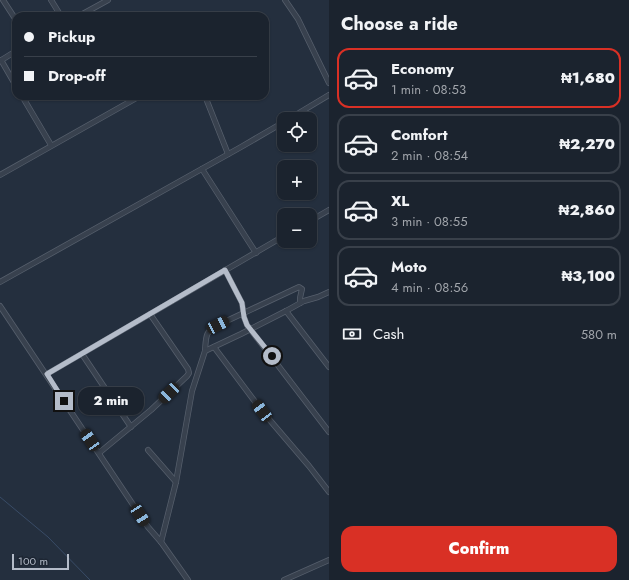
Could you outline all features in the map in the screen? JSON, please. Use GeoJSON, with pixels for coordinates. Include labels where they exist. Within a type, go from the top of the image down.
{"type":"FeatureCollection","features":[{"type":"Feature","properties":{"kind":"street"},"geometry":{"type":"LineString","coordinates":[[3,0],[12,14]]}},
{"type":"Feature","properties":{"kind":"street"},"geometry":{"type":"LineString","coordinates":[[51,0],[58,12]]}},
{"type":"Feature","properties":{"kind":"street"},"geometry":{"type":"LineString","coordinates":[[86,12],[108,0]]}},
{"type":"Feature","properties":{"kind":"street"},"geometry":{"type":"LineString","coordinates":[[285,0],[298,19],[329,84]]}},
{"type":"Feature","properties":{"kind":"street"},"geometry":{"type":"LineString","coordinates":[[12,54],[0,61],[12,80]]}},
{"type":"Feature","properties":{"kind":"street"},"geometry":{"type":"LineString","coordinates":[[300,112],[329,95]]}},
{"type":"Feature","properties":{"kind":"street"},"geometry":{"type":"LineString","coordinates":[[24,100],[51,145]]}},
{"type":"Feature","properties":{"kind":"street"},"geometry":{"type":"LineString","coordinates":[[0,175],[133,100]]}},
{"type":"Feature","properties":{"kind":"street"},"geometry":{"type":"LineString","coordinates":[[207,100],[228,154]]}},
{"type":"Feature","properties":{"kind":"street"},"geometry":{"type":"LineString","coordinates":[[0,282],[241,148],[277,126]]}},
{"type":"Feature","properties":{"kind":"street"},"geometry":{"type":"LineString","coordinates":[[202,169],[256,253]]}},
{"type":"Feature","properties":{"kind":"street"},"geometry":{"type":"LineString","coordinates":[[317,217],[329,210]]}},
{"type":"Feature","properties":{"kind":"street"},"geometry":{"type":"LineString","coordinates":[[47,374],[277,240]]}},
{"type":"Feature","properties":{"kind":"street"},"geometry":{"type":"LineString","coordinates":[[225,270],[244,307],[243,312],[247,325],[329,432]]}},
{"type":"Feature","properties":{"kind":"street"},"geometry":{"type":"LineString","coordinates":[[161,542],[176,482],[192,391],[205,351],[206,338],[210,328],[299,287],[302,289],[300,303]]}},
{"type":"Feature","properties":{"kind":"street"},"geometry":{"type":"LineString","coordinates":[[205,351],[208,348],[214,347],[251,329],[304,301],[327,293],[329,300]]}},
{"type":"Feature","properties":{"kind":"street"},"geometry":{"type":"LineString","coordinates":[[0,306],[47,374],[148,527],[161,542],[188,580]]}},
{"type":"Feature","properties":{"kind":"street"},"geometry":{"type":"LineString","coordinates":[[286,311],[329,367]]}},
{"type":"Feature","properties":{"kind":"street"},"geometry":{"type":"LineString","coordinates":[[99,453],[151,410],[189,373],[188,369],[150,314]]}},
{"type":"Feature","properties":{"kind":"street"},"geometry":{"type":"LineString","coordinates":[[214,347],[262,411],[329,492]]}},
{"type":"Feature","properties":{"kind":"street"},"geometry":{"type":"LineString","coordinates":[[82,354],[131,427]]}},
{"type":"Feature","properties":{"kind":"street"},"geometry":{"type":"LineString","coordinates":[[148,450],[176,482]]}},
{"type":"Feature","properties":{"kind":"street"},"geometry":{"type":"LineString","coordinates":[[284,580],[329,560]]}},
{"type":"Feature","properties":{"kind":"waterway"},"geometry":{"type":"LineString","coordinates":[[0,497],[48,537],[90,580]]}},
{"type":"Feature","properties":{"kind":"route"},"geometry":{"type":"LineString","coordinates":[[64,401],[47,374],[225,270],[244,307],[243,312],[247,325],[272,356]]}}]}
